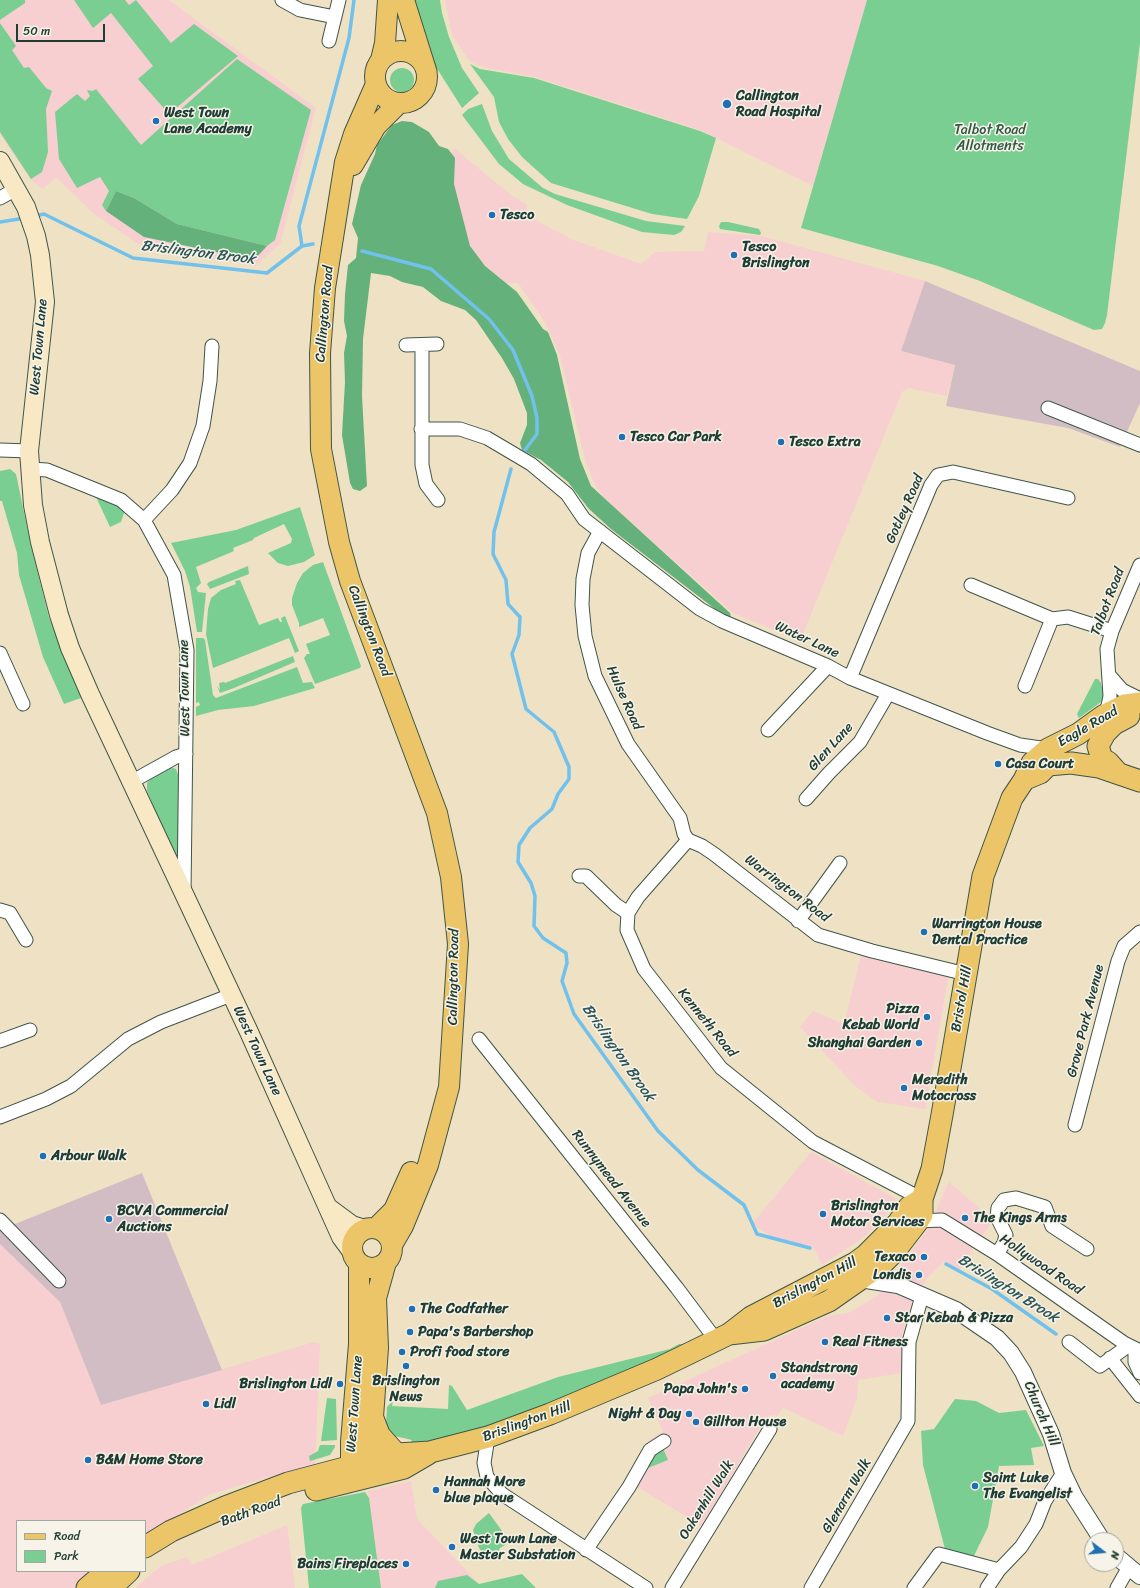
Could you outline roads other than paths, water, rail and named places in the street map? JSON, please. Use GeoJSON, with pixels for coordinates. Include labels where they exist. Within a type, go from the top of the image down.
{"type":"FeatureCollection","features":[{"type":"Feature","properties":{"kind":"highway","name":"Eagle Road"},"geometry":{"type":"LineString","coordinates":[[1045,757],[1103,716],[1125,705],[1140,703]]}},
{"type":"Feature","properties":{"kind":"highway","name":"Eagle Road"},"geometry":{"type":"LineString","coordinates":[[1118,774],[1108,762],[1102,759],[1099,754],[1098,746],[1100,739],[1114,724],[1140,708]]}},
{"type":"Feature","properties":{"kind":"highway","name":"Eagle Road"},"geometry":{"type":"LineString","coordinates":[[1045,757],[1060,763],[1076,763],[1099,767],[1118,774]]}},
{"type":"Feature","properties":{"kind":"highway","name":"Bristol Hill"},"geometry":{"type":"LineString","coordinates":[[922,1200],[932,1170],[983,876],[1012,798],[1024,780],[1032,763],[1045,757]]}},
{"type":"Feature","properties":{"kind":"highway"},"geometry":{"type":"LineString","coordinates":[[1118,774],[1140,781]]}},
{"type":"Feature","properties":{"kind":"highway","name":"Brislington Hill"},"geometry":{"type":"LineString","coordinates":[[360,1468],[397,1454],[430,1452],[488,1437],[564,1409],[657,1369],[722,1337],[751,1317],[796,1292],[837,1273],[874,1260],[895,1251],[922,1214],[922,1200],[909,1207],[874,1260],[860,1279],[829,1301],[812,1310],[764,1330],[722,1337]]}},
{"type":"Feature","properties":{"kind":"highway"},"geometry":{"type":"LineString","coordinates":[[796,1292],[794,1299],[795,1304],[800,1308],[812,1310]]}},
{"type":"Feature","properties":{"kind":"highway","name":"Brislington Hill"},"geometry":{"type":"LineString","coordinates":[[360,1468],[404,1468],[430,1452]]}},
{"type":"Feature","properties":{"kind":"highway","name":"Bath Road"},"geometry":{"type":"LineString","coordinates":[[146,1545],[171,1531],[225,1507],[288,1483],[360,1468]]}},
{"type":"Feature","properties":{"kind":"highway","name":"Bath Road"},"geometry":{"type":"LineString","coordinates":[[146,1558],[163,1549],[231,1518],[297,1495],[360,1468]]}},
{"type":"Feature","properties":{"kind":"highway"},"geometry":{"type":"LineString","coordinates":[[87,1588],[106,1572]]}},
{"type":"Feature","properties":{"kind":"highway"},"geometry":{"type":"LineString","coordinates":[[111,1588],[128,1572]]}},
{"type":"Feature","properties":{"kind":"main road"},"geometry":{"type":"LineString","coordinates":[[388,0],[385,43],[381,60],[376,68],[376,84],[383,96],[391,101],[399,103],[408,102],[418,97],[424,90],[427,76],[404,0]]}},
{"type":"Feature","properties":{"kind":"main road"},"geometry":{"type":"LineString","coordinates":[[381,60],[395,52],[406,52],[415,55],[425,68]]}},
{"type":"Feature","properties":{"kind":"main road","name":"Callington Road"},"geometry":{"type":"LineString","coordinates":[[376,84],[354,134],[345,162],[325,288],[321,346],[321,448],[339,542],[350,581],[437,813],[451,876],[458,944],[454,1024],[450,1056]]}},
{"type":"Feature","properties":{"kind":"main road","name":"Callington Road"},"geometry":{"type":"LineString","coordinates":[[340,199],[362,147],[376,126],[399,103]]}},
{"type":"Feature","properties":{"kind":"main road","name":"West Town Lane"},"geometry":{"type":"LineString","coordinates":[[0,161],[26,207],[40,255],[45,302],[29,451],[33,505],[51,588],[70,648],[231,995],[341,1237],[355,1257],[359,1344],[351,1442],[360,1468]]}},
{"type":"Feature","properties":{"kind":"main road"},"geometry":{"type":"LineString","coordinates":[[370,1228],[388,1235],[389,1253],[377,1267],[368,1267],[355,1257],[355,1238],[394,1210],[413,1169],[440,1080],[450,1056]]}},
{"type":"Feature","properties":{"kind":"main road","name":"West Town Lane"},"geometry":{"type":"LineString","coordinates":[[360,1468],[373,1417],[378,1348],[376,1298],[389,1253],[403,1226],[428,1165],[449,1088],[450,1056]]}},
{"type":"Feature","properties":{"kind":"main road","name":"West Town Lane"},"geometry":{"type":"LineString","coordinates":[[329,1208],[352,1225],[370,1228]]}},
{"type":"Feature","properties":{"kind":"main road","name":"West Town Lane"},"geometry":{"type":"LineString","coordinates":[[373,1417],[380,1435],[397,1454]]}},
{"type":"Feature","properties":{"kind":"street"},"geometry":{"type":"LineString","coordinates":[[282,0],[300,10],[335,18]]}},
{"type":"Feature","properties":{"kind":"street"},"geometry":{"type":"LineString","coordinates":[[330,41],[339,0]]}},
{"type":"Feature","properties":{"kind":"street"},"geometry":{"type":"LineString","coordinates":[[0,198],[16,189]]}},
{"type":"Feature","properties":{"kind":"street"},"geometry":{"type":"LineString","coordinates":[[422,344],[422,465],[426,484],[438,500]]}},
{"type":"Feature","properties":{"kind":"street"},"geometry":{"type":"LineString","coordinates":[[406,345],[436,344]]}},
{"type":"Feature","properties":{"kind":"street"},"geometry":{"type":"LineString","coordinates":[[144,520],[172,490],[190,463],[203,426],[210,381],[212,346]]}},
{"type":"Feature","properties":{"kind":"street"},"geometry":{"type":"LineString","coordinates":[[1048,408],[1140,445]]}},
{"type":"Feature","properties":{"kind":"street","name":"Water Lane"},"geometry":{"type":"LineString","coordinates":[[421,429],[460,429],[488,438],[531,464],[567,494],[584,518],[700,608],[722,621],[828,666],[850,678],[1020,745],[1045,757]]}},
{"type":"Feature","properties":{"kind":"street"},"geometry":{"type":"LineString","coordinates":[[1,453],[29,451]]}},
{"type":"Feature","properties":{"kind":"street","name":"West Town Lane"},"geometry":{"type":"LineString","coordinates":[[30,469],[47,470],[121,500],[144,520],[174,575],[182,612],[187,650],[184,895]]}},
{"type":"Feature","properties":{"kind":"street","name":"Gotley Road"},"geometry":{"type":"LineString","coordinates":[[850,678],[931,485],[938,475],[953,472],[1068,498]]}},
{"type":"Feature","properties":{"kind":"street","name":"Hulse Road"},"geometry":{"type":"LineString","coordinates":[[600,531],[588,553],[583,579],[582,605],[585,636],[595,676],[628,744],[680,818],[684,834],[688,840]]}},
{"type":"Feature","properties":{"kind":"street","name":"Talbot Road"},"geometry":{"type":"LineString","coordinates":[[1103,716],[1108,706],[1109,675],[1107,649],[1112,631],[1140,565]]}},
{"type":"Feature","properties":{"kind":"street"},"geometry":{"type":"LineString","coordinates":[[970,585],[1052,619],[1068,617],[1112,631]]}},
{"type":"Feature","properties":{"kind":"street"},"geometry":{"type":"LineString","coordinates":[[1025,686],[1052,619]]}},
{"type":"Feature","properties":{"kind":"street"},"geometry":{"type":"LineString","coordinates":[[0,653],[23,704]]}},
{"type":"Feature","properties":{"kind":"street"},"geometry":{"type":"LineString","coordinates":[[768,730],[828,666]]}},
{"type":"Feature","properties":{"kind":"street"},"geometry":{"type":"LineString","coordinates":[[1109,675],[1122,690],[1140,699]]}},
{"type":"Feature","properties":{"kind":"street","name":"Glen Lane"},"geometry":{"type":"LineString","coordinates":[[806,799],[860,742],[888,694]]}},
{"type":"Feature","properties":{"kind":"street"},"geometry":{"type":"LineString","coordinates":[[131,782],[176,757],[186,754]]}},
{"type":"Feature","properties":{"kind":"street"},"geometry":{"type":"LineString","coordinates":[[579,876],[586,876],[616,905],[628,913],[638,897],[688,840]]}},
{"type":"Feature","properties":{"kind":"street","name":"Warrington Road"},"geometry":{"type":"LineString","coordinates":[[688,840],[702,846],[714,854],[798,921],[818,935],[843,944],[966,974]]}},
{"type":"Feature","properties":{"kind":"street"},"geometry":{"type":"LineString","coordinates":[[798,921],[840,863]]}},
{"type":"Feature","properties":{"kind":"street"},"geometry":{"type":"LineString","coordinates":[[0,910],[10,913],[26,940]]}},
{"type":"Feature","properties":{"kind":"street","name":"Kenneth Road"},"geometry":{"type":"LineString","coordinates":[[628,913],[627,930],[644,969],[721,1068],[813,1142],[922,1200]]}},
{"type":"Feature","properties":{"kind":"street","name":"Grove Park Avenue"},"geometry":{"type":"LineString","coordinates":[[1075,1125],[1118,961],[1124,946],[1140,932]]}},
{"type":"Feature","properties":{"kind":"street"},"geometry":{"type":"LineString","coordinates":[[0,1117],[46,1099],[72,1086],[128,1039],[161,1022],[231,995]]}},
{"type":"Feature","properties":{"kind":"street"},"geometry":{"type":"LineString","coordinates":[[0,1041],[30,1030]]}},
{"type":"Feature","properties":{"kind":"street","name":"Runnymead Avenue"},"geometry":{"type":"LineString","coordinates":[[479,1038],[672,1282],[722,1337]]}},
{"type":"Feature","properties":{"kind":"street"},"geometry":{"type":"LineString","coordinates":[[997,1254],[1004,1243],[1006,1235],[998,1217],[998,1208],[1004,1200],[1016,1198],[1045,1207],[1052,1226],[1087,1249]]}},
{"type":"Feature","properties":{"kind":"street"},"geometry":{"type":"LineString","coordinates":[[0,1220],[59,1281]]}},
{"type":"Feature","properties":{"kind":"street","name":"Hollywood Road"},"geometry":{"type":"LineString","coordinates":[[918,1221],[942,1220],[997,1254],[1134,1349]]}},
{"type":"Feature","properties":{"kind":"street","name":"Church Hill"},"geometry":{"type":"LineString","coordinates":[[874,1260],[898,1285]]}},
{"type":"Feature","properties":{"kind":"street","name":"Church Hill"},"geometry":{"type":"LineString","coordinates":[[860,1279],[898,1285],[971,1318],[997,1338],[1011,1353],[1023,1372],[1048,1428],[1063,1474],[1074,1496],[1097,1532]]}},
{"type":"Feature","properties":{"kind":"street","name":"Glenarm Walk"},"geometry":{"type":"LineString","coordinates":[[811,1588],[908,1421],[909,1342],[922,1296]]}},
{"type":"Feature","properties":{"kind":"street"},"geometry":{"type":"LineString","coordinates":[[1069,1342],[1100,1366],[1110,1358],[1134,1349],[1135,1362],[1140,1373]]}},
{"type":"Feature","properties":{"kind":"street"},"geometry":{"type":"LineString","coordinates":[[1110,1358],[1140,1396]]}},
{"type":"Feature","properties":{"kind":"street","name":"Oakenhill Walk"},"geometry":{"type":"LineString","coordinates":[[672,1588],[770,1429]]}},
{"type":"Feature","properties":{"kind":"street"},"geometry":{"type":"LineString","coordinates":[[488,1437],[484,1463],[487,1477],[502,1494],[646,1588]]}},
{"type":"Feature","properties":{"kind":"street"},"geometry":{"type":"LineString","coordinates":[[586,1550],[629,1487],[650,1450],[664,1441]]}},
{"type":"Feature","properties":{"kind":"street"},"geometry":{"type":"LineString","coordinates":[[987,1588],[999,1570],[1021,1547],[1036,1524],[1045,1501],[1063,1474]]}},
{"type":"Feature","properties":{"kind":"street"},"geometry":{"type":"LineString","coordinates":[[914,1588],[939,1554],[999,1570]]}},
{"type":"Feature","properties":{"kind":"street"},"geometry":{"type":"LineString","coordinates":[[1117,1588],[1135,1571],[1124,1562]]}},
{"type":"Feature","properties":{"kind":"waterway","name":"Brislington Brook"},"geometry":{"type":"LineString","coordinates":[[302,246],[299,226],[349,38],[354,0]]}},
{"type":"Feature","properties":{"kind":"waterway","name":"Brislington Brook"},"geometry":{"type":"LineString","coordinates":[[35,216],[44,214],[133,258],[267,273],[302,246],[313,244]]}},
{"type":"Feature","properties":{"kind":"waterway"},"geometry":{"type":"LineString","coordinates":[[0,222],[25,218]]}},
{"type":"Feature","properties":{"kind":"waterway","name":"Brislington Brook"},"geometry":{"type":"LineString","coordinates":[[362,251],[431,269],[489,319],[513,350],[532,396],[537,418],[537,434],[525,450]]}},
{"type":"Feature","properties":{"kind":"waterway","name":"Brislington Brook"},"geometry":{"type":"LineString","coordinates":[[511,469],[494,532],[493,554],[506,580],[508,604],[520,617],[519,635],[512,654],[526,709],[554,732],[569,767],[569,779],[558,794],[552,809],[530,828],[519,845],[518,862],[531,883],[535,896],[534,926],[543,938],[566,953],[567,963],[562,981],[574,1014],[658,1131],[698,1170],[744,1205],[757,1234],[810,1248]]}},
{"type":"Feature","properties":{"kind":"waterway","name":"Brislington Brook"},"geometry":{"type":"LineString","coordinates":[[946,1264],[992,1289],[1056,1334]]}},
{"type":"Feature","properties":{"kind":"place","name":"Callington Road Hospital"},"geometry":{"type":"Point","coordinates":[727,104]}},
{"type":"Feature","properties":{"kind":"place","name":"West Town Lane Academy"},"geometry":{"type":"Point","coordinates":[156,121]}},
{"type":"Feature","properties":{"kind":"place","name":"Tesco"},"geometry":{"type":"Point","coordinates":[492,215]}},
{"type":"Feature","properties":{"kind":"place","name":"Tesco Brislington"},"geometry":{"type":"Point","coordinates":[734,255]}},
{"type":"Feature","properties":{"kind":"place","name":"Tesco Car Park"},"geometry":{"type":"Point","coordinates":[622,437]}},
{"type":"Feature","properties":{"kind":"place","name":"Tesco Extra"},"geometry":{"type":"Point","coordinates":[781,442]}},
{"type":"Feature","properties":{"kind":"place","name":"Casa Court"},"geometry":{"type":"Point","coordinates":[998,764]}},
{"type":"Feature","properties":{"kind":"place","name":"Warrington House Dental Practice"},"geometry":{"type":"Point","coordinates":[924,932]}},
{"type":"Feature","properties":{"kind":"place","name":"Pizza Kebab World"},"geometry":{"type":"Point","coordinates":[927,1017]}},
{"type":"Feature","properties":{"kind":"place","name":"Shanghai Garden"},"geometry":{"type":"Point","coordinates":[919,1043]}},
{"type":"Feature","properties":{"kind":"place","name":"Meredith Motocross"},"geometry":{"type":"Point","coordinates":[904,1088]}},
{"type":"Feature","properties":{"kind":"place","name":"Arbour Walk"},"geometry":{"type":"Point","coordinates":[43,1156]}},
{"type":"Feature","properties":{"kind":"place","name":"Brislington Motor Services"},"geometry":{"type":"Point","coordinates":[823,1214]}},
{"type":"Feature","properties":{"kind":"place","name":"The Kings Arms"},"geometry":{"type":"Point","coordinates":[965,1218]}},
{"type":"Feature","properties":{"kind":"place","name":"BCVA Commercial Auctions"},"geometry":{"type":"Point","coordinates":[109,1219]}},
{"type":"Feature","properties":{"kind":"place","name":"Texaco"},"geometry":{"type":"Point","coordinates":[924,1257]}},
{"type":"Feature","properties":{"kind":"place","name":"Londis"},"geometry":{"type":"Point","coordinates":[919,1275]}},
{"type":"Feature","properties":{"kind":"place","name":"The Codfather"},"geometry":{"type":"Point","coordinates":[412,1309]}},
{"type":"Feature","properties":{"kind":"place","name":"Star Kebab & Pizza"},"geometry":{"type":"Point","coordinates":[887,1318]}},
{"type":"Feature","properties":{"kind":"place","name":"Papa's Barbershop"},"geometry":{"type":"Point","coordinates":[410,1332]}},
{"type":"Feature","properties":{"kind":"place","name":"Real Fitness"},"geometry":{"type":"Point","coordinates":[825,1342]}},
{"type":"Feature","properties":{"kind":"place","name":"Profi food store"},"geometry":{"type":"Point","coordinates":[402,1352]}},
{"type":"Feature","properties":{"kind":"place","name":"Brislington News"},"geometry":{"type":"Point","coordinates":[406,1366]}},
{"type":"Feature","properties":{"kind":"place","name":"Standstrong academy"},"geometry":{"type":"Point","coordinates":[773,1376]}},
{"type":"Feature","properties":{"kind":"place","name":"Brislington Lidl"},"geometry":{"type":"Point","coordinates":[340,1384]}},
{"type":"Feature","properties":{"kind":"place","name":"Papa John's"},"geometry":{"type":"Point","coordinates":[745,1389]}},
{"type":"Feature","properties":{"kind":"place","name":"Lidl"},"geometry":{"type":"Point","coordinates":[206,1404]}},
{"type":"Feature","properties":{"kind":"place","name":"Night & Day"},"geometry":{"type":"Point","coordinates":[689,1414]}},
{"type":"Feature","properties":{"kind":"place","name":"Gillton House"},"geometry":{"type":"Point","coordinates":[696,1422]}},
{"type":"Feature","properties":{"kind":"place","name":"B&M Home Store"},"geometry":{"type":"Point","coordinates":[88,1460]}},
{"type":"Feature","properties":{"kind":"place","name":"Saint Luke The Evangelist"},"geometry":{"type":"Point","coordinates":[975,1486]}},
{"type":"Feature","properties":{"kind":"place","name":"Hannah More blue plaque"},"geometry":{"type":"Point","coordinates":[436,1490]}},
{"type":"Feature","properties":{"kind":"place","name":"West Town Lane Master Substation"},"geometry":{"type":"Point","coordinates":[452,1547]}},
{"type":"Feature","properties":{"kind":"place","name":"Bains Fireplaces"},"geometry":{"type":"Point","coordinates":[406,1564]}},
{"type":"Feature","properties":{"kind":"park label","name":"Talbot Road Allotments"},"geometry":{"type":"Point","coordinates":[990,138]}}]}
